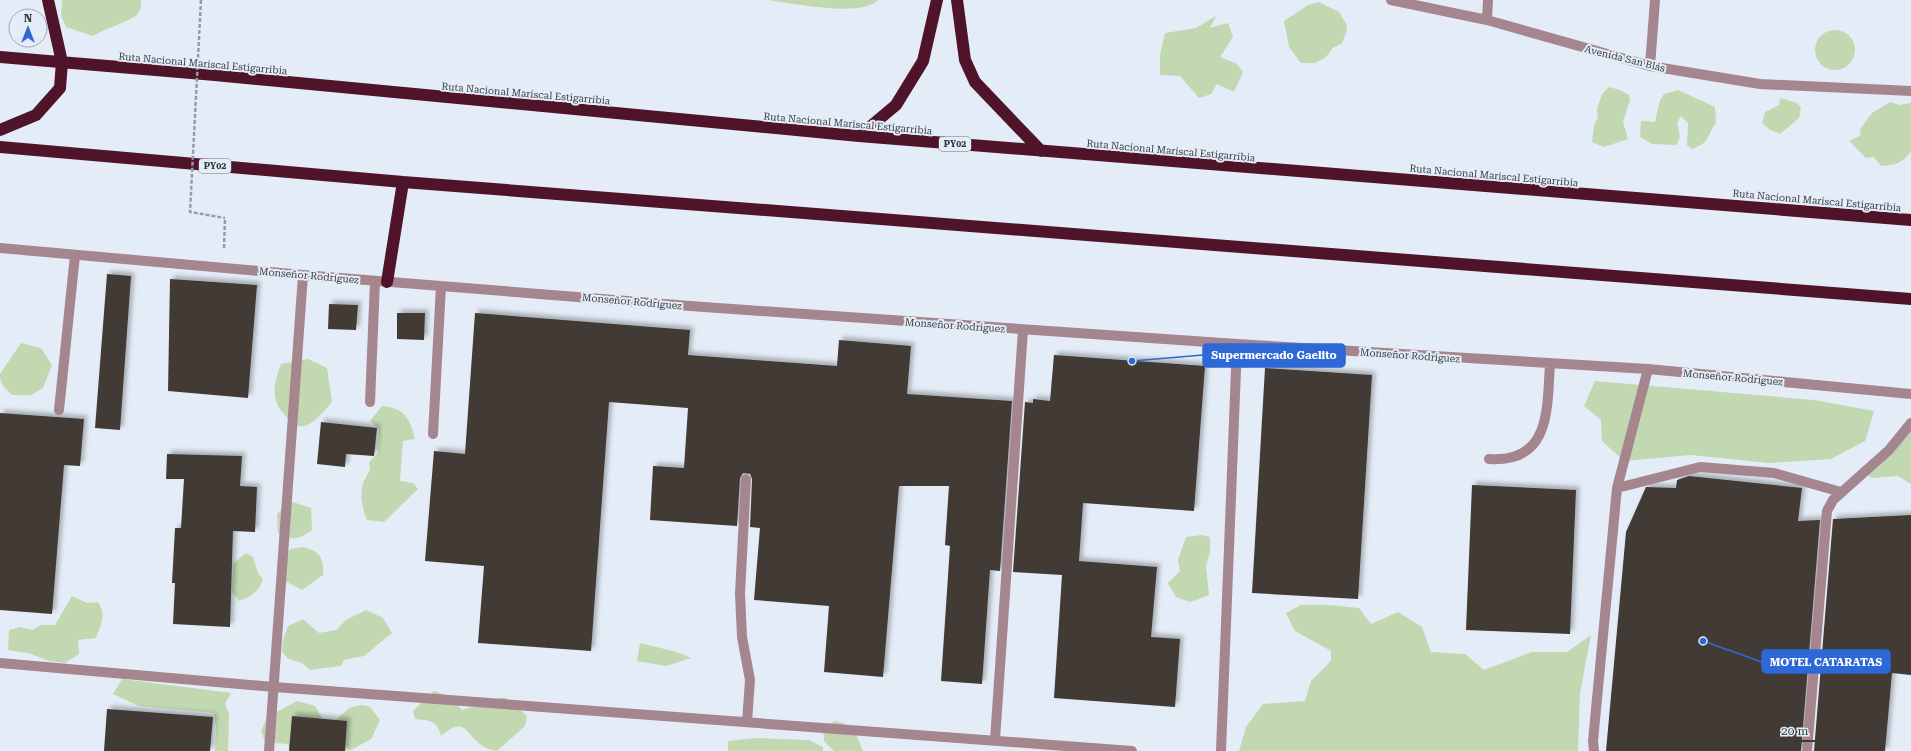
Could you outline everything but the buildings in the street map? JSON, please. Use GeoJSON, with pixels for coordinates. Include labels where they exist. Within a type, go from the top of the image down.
{"type":"FeatureCollection","features":[{"type":"Feature","properties":{"kind":"highway"},"geometry":{"type":"LineString","coordinates":[[0,130],[36,115],[60,88],[62,62],[48,0]]}},
{"type":"Feature","properties":{"kind":"highway"},"geometry":{"type":"LineString","coordinates":[[859,136],[896,105],[923,61],[936,0]]}},
{"type":"Feature","properties":{"kind":"highway"},"geometry":{"type":"LineString","coordinates":[[957,0],[965,60],[974,82],[1041,151]]}},
{"type":"Feature","properties":{"kind":"highway","name":"Ruta Nacional Mariscal Estigarribia"},"geometry":{"type":"LineString","coordinates":[[0,57],[859,136],[1911,220]]}},
{"type":"Feature","properties":{"kind":"highway","name":"PY02"},"geometry":{"type":"LineString","coordinates":[[0,147],[403,182],[1911,299]]}},
{"type":"Feature","properties":{"kind":"highway"},"geometry":{"type":"LineString","coordinates":[[381,281],[403,182]]}},
{"type":"Feature","properties":{"kind":"street","name":"Avenida San Blás"},"geometry":{"type":"LineString","coordinates":[[1391,0],[1487,20],[1650,66],[1760,84],[1911,91]]}},
{"type":"Feature","properties":{"kind":"street"},"geometry":{"type":"LineString","coordinates":[[1487,20],[1488,0]]}},
{"type":"Feature","properties":{"kind":"street"},"geometry":{"type":"LineString","coordinates":[[1650,66],[1655,0]]}},
{"type":"Feature","properties":{"kind":"street","name":"Monseñor Rodríguez"},"geometry":{"type":"LineString","coordinates":[[0,248],[303,275],[1023,330],[1648,369],[1911,394]]}},
{"type":"Feature","properties":{"kind":"street"},"geometry":{"type":"LineString","coordinates":[[59,410],[75,255]]}},
{"type":"Feature","properties":{"kind":"street"},"geometry":{"type":"LineString","coordinates":[[269,751],[303,275]]}},
{"type":"Feature","properties":{"kind":"street"},"geometry":{"type":"LineString","coordinates":[[370,402],[381,281]]}},
{"type":"Feature","properties":{"kind":"street"},"geometry":{"type":"LineString","coordinates":[[433,434],[441,286]]}},
{"type":"Feature","properties":{"kind":"street"},"geometry":{"type":"LineString","coordinates":[[995,740],[1023,330]]}},
{"type":"Feature","properties":{"kind":"street"},"geometry":{"type":"LineString","coordinates":[[1221,751],[1238,344]]}},
{"type":"Feature","properties":{"kind":"street"},"geometry":{"type":"LineString","coordinates":[[1489,459],[1506,460],[1531,448],[1543,428],[1547,408],[1550,363]]}},
{"type":"Feature","properties":{"kind":"street"},"geometry":{"type":"LineString","coordinates":[[1594,751],[1594,733],[1617,488],[1648,369]]}},
{"type":"Feature","properties":{"kind":"street"},"geometry":{"type":"LineString","coordinates":[[1807,751],[1827,511],[1833,500],[1889,450],[1911,423]]}},
{"type":"Feature","properties":{"kind":"street"},"geometry":{"type":"LineString","coordinates":[[1617,488],[1700,467],[1774,473],[1841,492]]}},
{"type":"Feature","properties":{"kind":"street"},"geometry":{"type":"LineString","coordinates":[[746,479],[740,594],[742,638],[750,680],[747,722]]}},
{"type":"Feature","properties":{"kind":"street"},"geometry":{"type":"LineString","coordinates":[[0,663],[274,687],[1132,751]]}},
{"type":"Feature","properties":{"kind":"path"},"geometry":{"type":"LineString","coordinates":[[201,0],[190,212],[225,218],[224,268]]}},
{"type":"Feature","properties":{"kind":"green space"},"geometry":{"type":"Polygon","coordinates":[[[62,0],[141,0],[141,4],[139,12],[134,17],[93,36],[66,27],[61,15],[62,0]]]}},
{"type":"Feature","properties":{"kind":"green space"},"geometry":{"type":"Polygon","coordinates":[[[768,0],[878,0],[870,5],[842,9],[768,0]]]}},
{"type":"Feature","properties":{"kind":"green space"},"geometry":{"type":"Polygon","coordinates":[[[1319,2],[1339,12],[1347,25],[1346,33],[1342,43],[1333,48],[1325,58],[1315,63],[1301,63],[1289,47],[1284,21],[1308,5],[1319,2]]]}},
{"type":"Feature","properties":{"kind":"green space"},"geometry":{"type":"Polygon","coordinates":[[[1216,16],[1210,28],[1228,23],[1233,37],[1220,57],[1237,64],[1243,72],[1234,92],[1217,84],[1211,94],[1199,98],[1180,76],[1160,75],[1160,55],[1165,33],[1196,28],[1216,16]]]}},
{"type":"Feature","properties":{"kind":"green space"},"geometry":{"type":"Polygon","coordinates":[[[1835,30],[1843,32],[1849,36],[1853,42],[1855,50],[1853,58],[1849,64],[1843,68],[1835,70],[1827,68],[1821,64],[1817,58],[1815,50],[1817,42],[1821,36],[1827,32],[1835,30]]]}},
{"type":"Feature","properties":{"kind":"green space"},"geometry":{"type":"Polygon","coordinates":[[[1609,87],[1620,90],[1629,95],[1630,100],[1623,122],[1628,139],[1604,147],[1592,142],[1594,126],[1598,117],[1597,109],[1602,94],[1609,87]]]}},
{"type":"Feature","properties":{"kind":"green space"},"geometry":{"type":"Polygon","coordinates":[[[1678,90],[1715,107],[1716,123],[1703,144],[1692,149],[1687,145],[1688,123],[1681,116],[1677,123],[1680,136],[1677,145],[1652,144],[1640,137],[1641,121],[1655,122],[1660,100],[1664,94],[1678,90]]]}},
{"type":"Feature","properties":{"kind":"green space"},"geometry":{"type":"Polygon","coordinates":[[[1780,98],[1797,103],[1801,108],[1799,118],[1780,134],[1770,130],[1762,123],[1765,112],[1779,105],[1780,98]]]}},
{"type":"Feature","properties":{"kind":"green space"},"geometry":{"type":"Polygon","coordinates":[[[1890,102],[1900,105],[1911,103],[1911,151],[1902,161],[1898,163],[1881,166],[1874,157],[1866,158],[1849,141],[1861,135],[1860,129],[1872,113],[1890,102]]]}},
{"type":"Feature","properties":{"kind":"green space"},"geometry":{"type":"Polygon","coordinates":[[[21,343],[41,348],[52,365],[43,388],[31,395],[12,395],[3,386],[0,378],[0,374],[21,343]]]}},
{"type":"Feature","properties":{"kind":"green space"},"geometry":{"type":"Polygon","coordinates":[[[308,359],[327,368],[332,402],[320,416],[308,425],[300,426],[296,425],[290,420],[279,407],[276,400],[275,387],[281,364],[308,359]]]}},
{"type":"Feature","properties":{"kind":"green space"},"geometry":{"type":"Polygon","coordinates":[[[1595,381],[1814,400],[1874,411],[1865,441],[1831,459],[1769,463],[1691,455],[1624,461],[1602,441],[1601,420],[1584,406],[1595,381]]]}},
{"type":"Feature","properties":{"kind":"green space"},"geometry":{"type":"Polygon","coordinates":[[[382,406],[390,407],[401,412],[411,426],[415,439],[403,441],[400,481],[413,483],[418,489],[384,522],[367,520],[361,495],[363,482],[370,470],[369,462],[378,453],[379,429],[370,421],[382,406]]]}},
{"type":"Feature","properties":{"kind":"green space"},"geometry":{"type":"Polygon","coordinates":[[[1911,426],[1911,484],[1898,476],[1872,478],[1860,470],[1911,426]]]}},
{"type":"Feature","properties":{"kind":"green space"},"geometry":{"type":"Polygon","coordinates":[[[290,501],[311,508],[312,530],[303,536],[295,538],[287,538],[278,533],[277,514],[290,501]]]}},
{"type":"Feature","properties":{"kind":"green space"},"geometry":{"type":"Polygon","coordinates":[[[1202,535],[1210,537],[1210,552],[1206,566],[1209,595],[1190,602],[1176,597],[1168,583],[1180,571],[1178,560],[1186,537],[1202,535]]]}},
{"type":"Feature","properties":{"kind":"green space"},"geometry":{"type":"Polygon","coordinates":[[[303,547],[317,553],[320,556],[323,564],[323,575],[302,590],[285,581],[278,562],[291,549],[303,547]]]}},
{"type":"Feature","properties":{"kind":"green space"},"geometry":{"type":"Polygon","coordinates":[[[246,553],[253,557],[258,573],[263,579],[254,593],[239,601],[232,592],[233,564],[246,553]]]}},
{"type":"Feature","properties":{"kind":"green space"},"geometry":{"type":"Polygon","coordinates":[[[72,596],[87,603],[98,602],[103,616],[96,638],[78,640],[79,654],[65,663],[49,661],[28,653],[8,650],[9,630],[20,627],[32,630],[41,625],[55,625],[72,596]]]}},
{"type":"Feature","properties":{"kind":"green space"},"geometry":{"type":"Polygon","coordinates":[[[1301,605],[1330,605],[1359,608],[1371,624],[1398,612],[1422,627],[1431,652],[1465,654],[1484,670],[1532,652],[1567,652],[1591,635],[1580,693],[1578,751],[1239,751],[1246,727],[1263,704],[1305,701],[1311,681],[1331,661],[1331,651],[1295,631],[1286,613],[1301,605]]]}},
{"type":"Feature","properties":{"kind":"green space"},"geometry":{"type":"Polygon","coordinates":[[[366,610],[383,618],[392,633],[364,656],[344,660],[341,666],[310,670],[302,663],[288,659],[282,651],[283,640],[288,626],[303,619],[319,633],[336,630],[346,620],[366,610]]]}},
{"type":"Feature","properties":{"kind":"green space"},"geometry":{"type":"Polygon","coordinates":[[[640,643],[677,652],[691,658],[666,666],[637,661],[640,643]]]}},
{"type":"Feature","properties":{"kind":"green space"},"geometry":{"type":"Polygon","coordinates":[[[122,679],[231,693],[225,704],[229,714],[228,751],[215,751],[216,726],[214,713],[139,706],[113,694],[122,679]]]}},
{"type":"Feature","properties":{"kind":"green space"},"geometry":{"type":"Polygon","coordinates":[[[434,691],[451,697],[462,710],[504,697],[527,716],[525,726],[497,751],[484,747],[461,727],[456,727],[441,736],[438,727],[435,724],[425,720],[415,719],[413,711],[434,691]]]}},
{"type":"Feature","properties":{"kind":"green space"},"geometry":{"type":"Polygon","coordinates":[[[297,701],[315,706],[324,722],[336,720],[349,708],[362,705],[370,707],[380,720],[371,739],[351,750],[330,748],[294,751],[287,744],[265,742],[261,731],[267,717],[297,701]]]}},
{"type":"Feature","properties":{"kind":"green space"},"geometry":{"type":"Polygon","coordinates":[[[836,721],[853,727],[863,751],[834,751],[824,741],[823,726],[836,721]]]}},
{"type":"Feature","properties":{"kind":"green space"},"geometry":{"type":"Polygon","coordinates":[[[755,738],[809,740],[823,747],[823,751],[728,751],[728,741],[755,738]]]}},
{"type":"Feature","properties":{"kind":"place","name":"Supermercado Gaelito"},"geometry":{"type":"Point","coordinates":[1132,361]}},
{"type":"Feature","properties":{"kind":"place","name":"MOTEL CATARATAS"},"geometry":{"type":"Point","coordinates":[1703,641]}}]}
